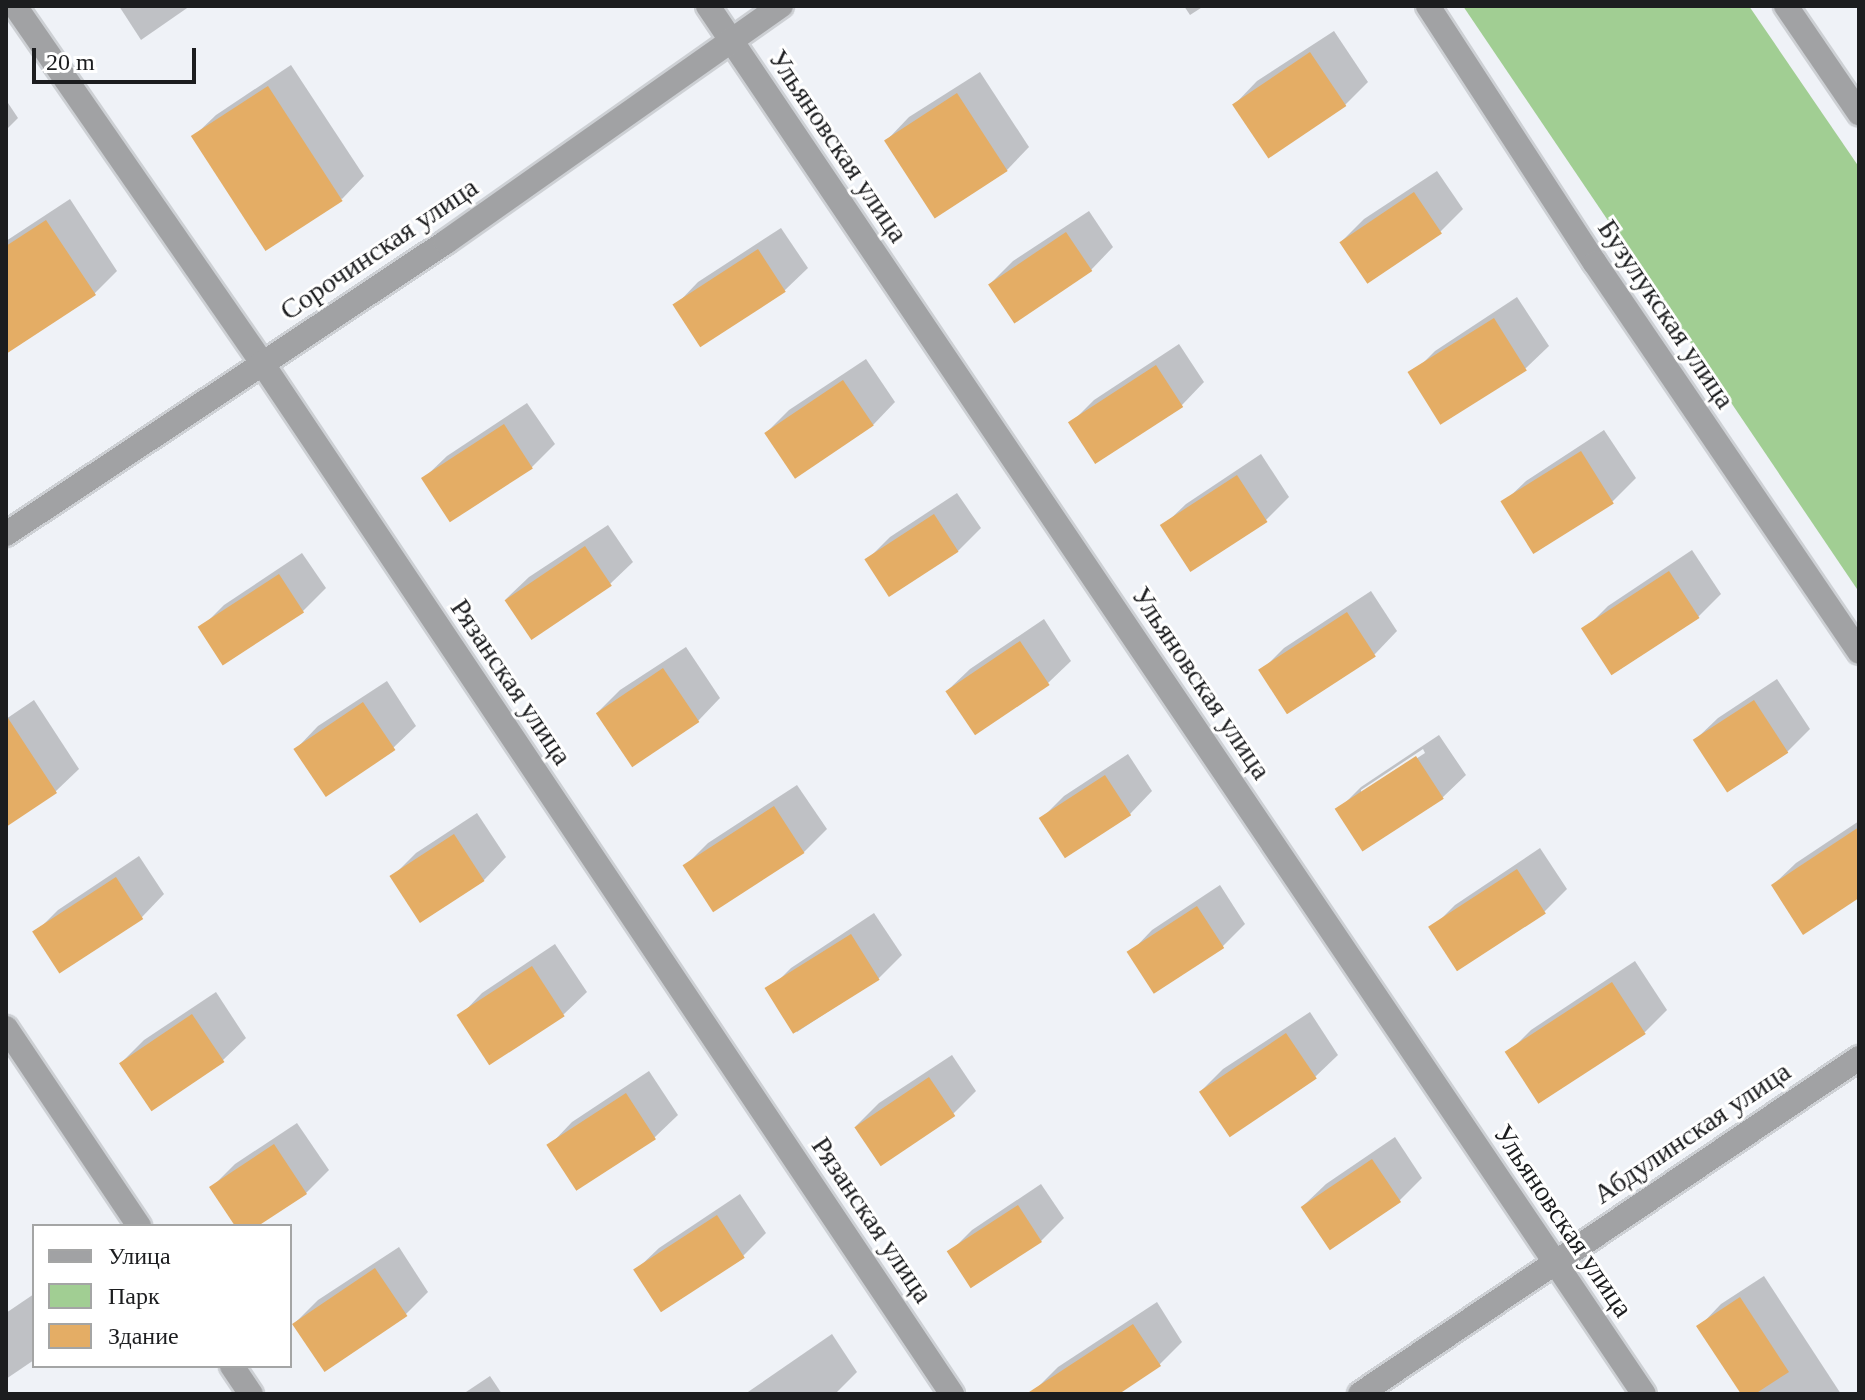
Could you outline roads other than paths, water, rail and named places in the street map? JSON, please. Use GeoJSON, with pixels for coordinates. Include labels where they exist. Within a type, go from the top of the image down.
{"type":"FeatureCollection","features":[{"type":"Feature","properties":{"kind":"street","name":"Рязанская улица"},"geometry":{"type":"LineString","coordinates":[[15,6],[262,363],[952,1394]]}},
{"type":"Feature","properties":{"kind":"street","name":"Ульяновская улица"},"geometry":{"type":"LineString","coordinates":[[708,6],[1644,1394]]}},
{"type":"Feature","properties":{"kind":"street","name":"Сорочинская улица"},"geometry":{"type":"LineString","coordinates":[[6,534],[446,242],[781,6]]}},
{"type":"Feature","properties":{"kind":"street","name":"Бузулукская улица"},"geometry":{"type":"LineString","coordinates":[[1428,6],[1595,263],[1859,652]]}},
{"type":"Feature","properties":{"kind":"street"},"geometry":{"type":"LineString","coordinates":[[1786,6],[1859,113]]}},
{"type":"Feature","properties":{"kind":"street"},"geometry":{"type":"LineString","coordinates":[[6,1028],[138,1224]]}},
{"type":"Feature","properties":{"kind":"street","name":"Абдулинская улица"},"geometry":{"type":"LineString","coordinates":[[1360,1394],[1859,1058]]}},
{"type":"Feature","properties":{"kind":"street"},"geometry":{"type":"LineString","coordinates":[[233,1368],[251,1394]]}}]}
